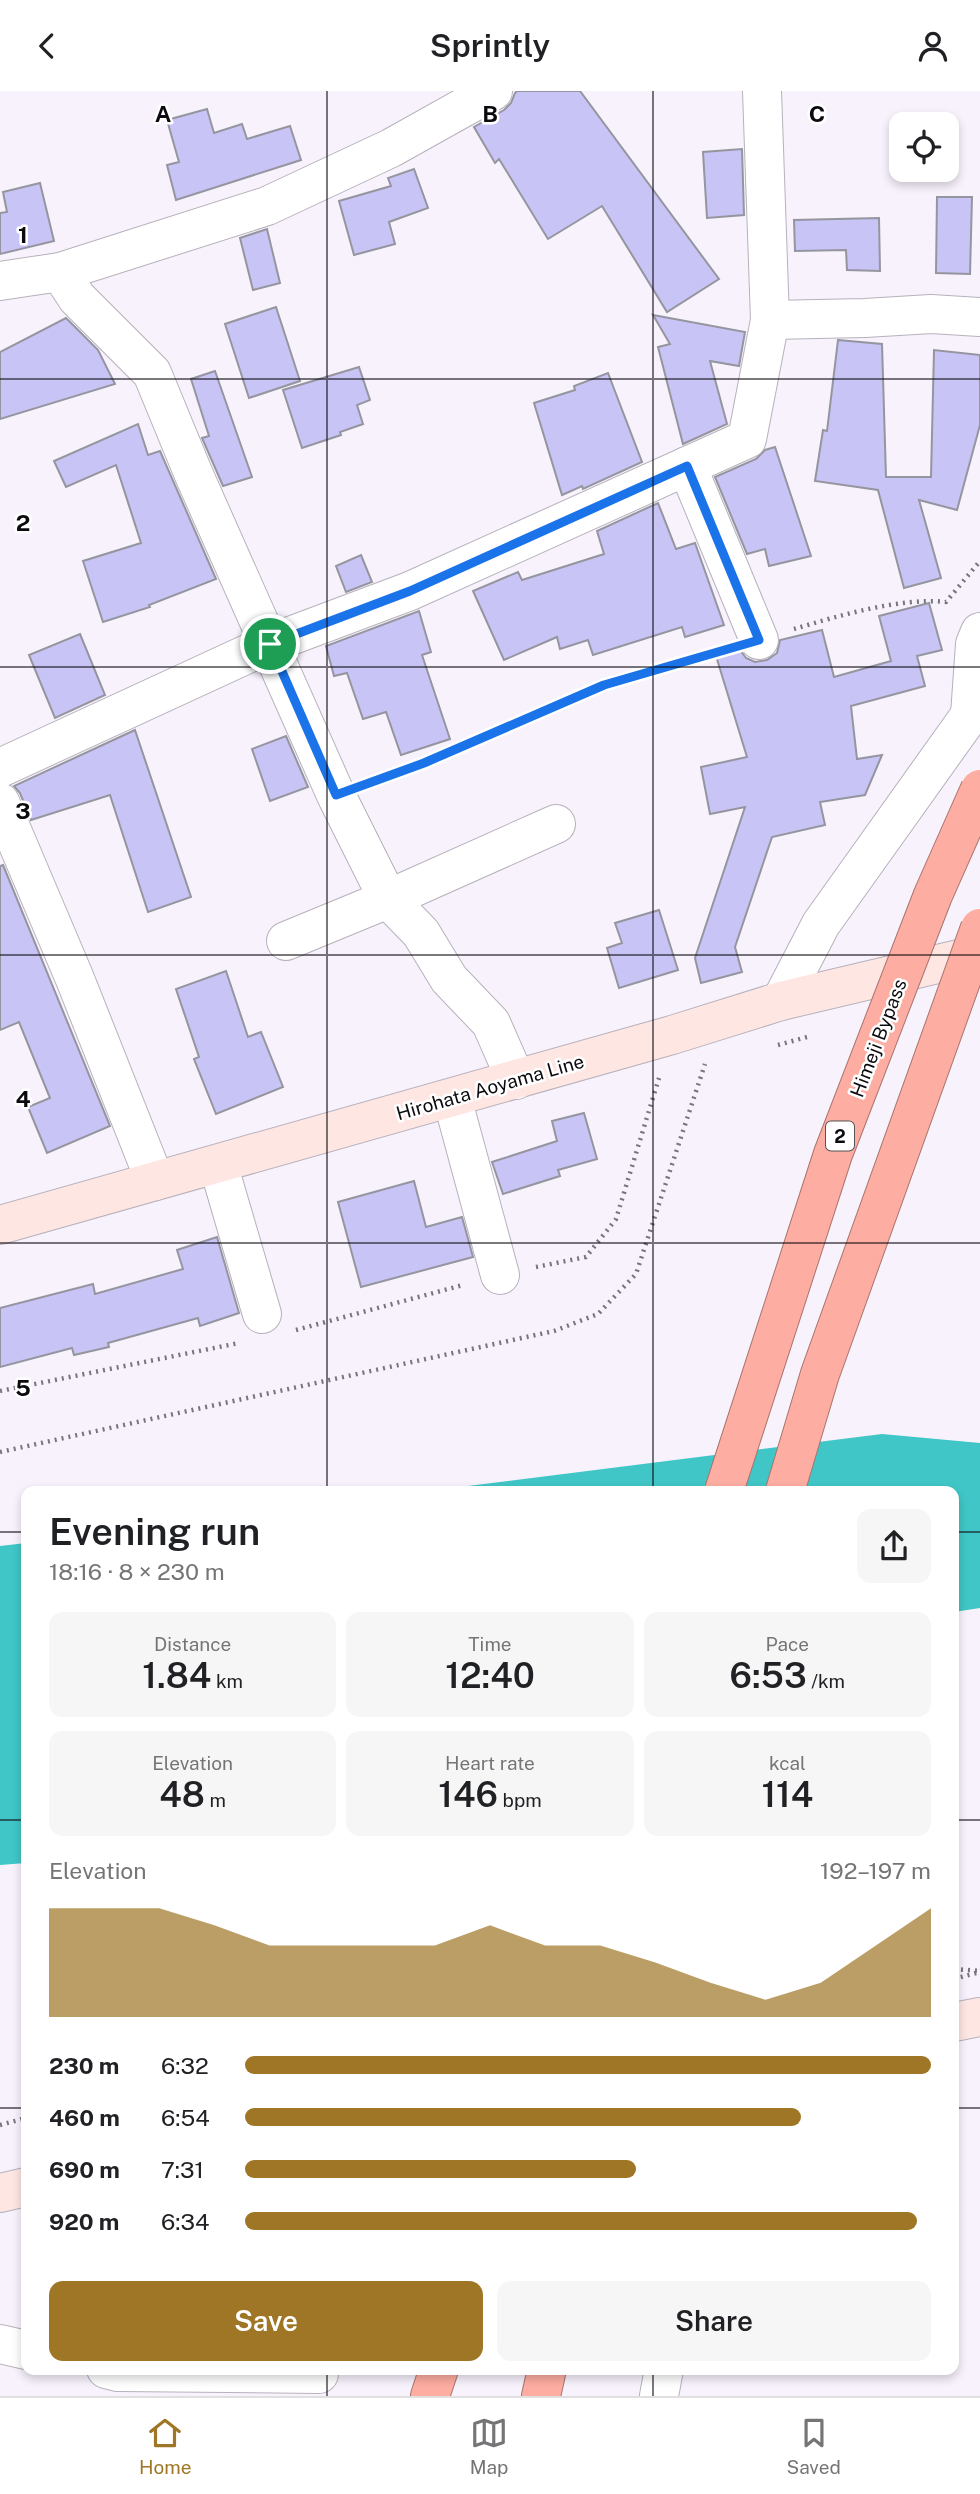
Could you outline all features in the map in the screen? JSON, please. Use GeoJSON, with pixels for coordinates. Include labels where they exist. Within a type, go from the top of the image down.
{"type":"FeatureCollection","features":[{"type":"Feature","properties":{"kind":"highway","name":"Himeji Bypass"},"geometry":{"type":"LineString","coordinates":[[726,1486],[833,1154],[933,895],[980,789]]}},
{"type":"Feature","properties":{"kind":"highway"},"geometry":{"type":"LineString","coordinates":[[786,1486],[820,1374],[980,928]]}},
{"type":"Feature","properties":{"kind":"highway"},"geometry":{"type":"LineString","coordinates":[[430,2396],[437,2375]]}},
{"type":"Feature","properties":{"kind":"highway"},"geometry":{"type":"LineString","coordinates":[[541,2396],[546,2375]]}},
{"type":"Feature","properties":{"kind":"main road","name":"Hirohata Aoyama Line"},"geometry":{"type":"LineString","coordinates":[[0,1225],[516,1080],[782,1001],[980,954]]}},
{"type":"Feature","properties":{"kind":"main road"},"geometry":{"type":"LineString","coordinates":[[959,2021],[980,2017]]}},
{"type":"Feature","properties":{"kind":"main road"},"geometry":{"type":"LineString","coordinates":[[0,2193],[21,2188]]}},
{"type":"Feature","properties":{"kind":"street"},"geometry":{"type":"LineString","coordinates":[[2,273],[60,272],[267,206],[391,148],[494,91]]}},
{"type":"Feature","properties":{"kind":"street"},"geometry":{"type":"LineString","coordinates":[[0,768],[270,644],[410,591],[747,439],[769,320],[762,91]]}},
{"type":"Feature","properties":{"kind":"street"},"geometry":{"type":"LineString","coordinates":[[60,272],[77,298],[152,373],[194,475],[336,795],[388,899],[421,933],[449,979],[491,1024],[516,1080]]}},
{"type":"Feature","properties":{"kind":"street"},"geometry":{"type":"LineString","coordinates":[[769,320],[931,314],[980,317]]}},
{"type":"Feature","properties":{"kind":"street"},"geometry":{"type":"LineString","coordinates":[[687,466],[759,640]]}},
{"type":"Feature","properties":{"kind":"street"},"geometry":{"type":"LineString","coordinates":[[782,1001],[821,924],[975,706],[975,644],[980,632]]}},
{"type":"Feature","properties":{"kind":"street"},"geometry":{"type":"LineString","coordinates":[[0,802],[75,979],[155,1181]]}},
{"type":"Feature","properties":{"kind":"street"},"geometry":{"type":"LineString","coordinates":[[286,941],[556,824]]}},
{"type":"Feature","properties":{"kind":"street"},"geometry":{"type":"LineString","coordinates":[[452,1098],[500,1275]]}},
{"type":"Feature","properties":{"kind":"street"},"geometry":{"type":"LineString","coordinates":[[218,1164],[267,1329]]}},
{"type":"Feature","properties":{"kind":"street"},"geometry":{"type":"LineString","coordinates":[[0,2344],[21,2349]]}},
{"type":"Feature","properties":{"kind":"street"},"geometry":{"type":"LineString","coordinates":[[193,2375],[318,2380]]}},
{"type":"Feature","properties":{"kind":"street"},"geometry":{"type":"LineString","coordinates":[[659,2396],[663,2375]]}},
{"type":"Feature","properties":{"kind":"path"},"geometry":{"type":"LineString","coordinates":[[336,795],[424,763],[604,685],[836,617],[926,600],[946,601],[980,561]]}},
{"type":"Feature","properties":{"kind":"path"},"geometry":{"type":"LineString","coordinates":[[0,1391],[586,1257],[616,1219],[672,1035]]}},
{"type":"Feature","properties":{"kind":"path"},"geometry":{"type":"LineString","coordinates":[[959,1970],[980,1972]]}},
{"type":"Feature","properties":{"kind":"path"},"geometry":{"type":"LineString","coordinates":[[959,1978],[980,1972]]}},
{"type":"Feature","properties":{"kind":"path"},"geometry":{"type":"LineString","coordinates":[[0,2125],[21,2119]]}},
{"type":"Feature","properties":{"kind":"water"},"geometry":{"type":"Polygon","coordinates":[[[882,1434],[980,1443],[980,1608],[959,1611],[959,1486],[468,1486],[882,1434]]]}},
{"type":"Feature","properties":{"kind":"water"},"geometry":{"type":"Polygon","coordinates":[[[21,1544],[21,1863],[0,1865],[0,1546],[21,1544]]]}},
{"type":"Feature","properties":{"kind":"building"},"geometry":{"type":"Polygon","coordinates":[[[517,91],[580,91],[719,279],[667,312],[602,206],[548,239],[499,159],[495,163],[474,127],[504,110],[517,91]]]}},
{"type":"Feature","properties":{"kind":"building"},"geometry":{"type":"Polygon","coordinates":[[[207,109],[214,133],[242,124],[247,139],[290,126],[301,160],[176,200],[167,165],[179,162],[167,120],[207,109]]]}},
{"type":"Feature","properties":{"kind":"building"},"geometry":{"type":"Polygon","coordinates":[[[742,149],[744,215],[707,218],[703,152],[742,149]]]}},
{"type":"Feature","properties":{"kind":"building"},"geometry":{"type":"Polygon","coordinates":[[[414,169],[428,208],[389,222],[395,244],[354,255],[339,201],[391,186],[388,178],[414,169]]]}},
{"type":"Feature","properties":{"kind":"building"},"geometry":{"type":"Polygon","coordinates":[[[40,183],[54,241],[0,254],[0,213],[7,212],[3,192],[40,183]]]}},
{"type":"Feature","properties":{"kind":"building"},"geometry":{"type":"Polygon","coordinates":[[[937,197],[972,197],[970,274],[936,273],[937,197]]]}},
{"type":"Feature","properties":{"kind":"building"},"geometry":{"type":"Polygon","coordinates":[[[879,218],[880,271],[847,270],[846,250],[795,251],[794,220],[879,218]]]}},
{"type":"Feature","properties":{"kind":"building"},"geometry":{"type":"Polygon","coordinates":[[[267,229],[280,283],[253,290],[240,238],[267,229]]]}},
{"type":"Feature","properties":{"kind":"building"},"geometry":{"type":"Polygon","coordinates":[[[276,307],[300,381],[249,398],[225,324],[276,307]]]}},
{"type":"Feature","properties":{"kind":"building"},"geometry":{"type":"Polygon","coordinates":[[[653,315],[745,332],[739,366],[710,361],[727,424],[683,444],[658,347],[670,344],[653,315]]]}},
{"type":"Feature","properties":{"kind":"building"},"geometry":{"type":"Polygon","coordinates":[[[66,318],[98,350],[115,384],[0,419],[0,352],[66,318]]]}},
{"type":"Feature","properties":{"kind":"building"},"geometry":{"type":"Polygon","coordinates":[[[838,340],[882,344],[886,477],[931,477],[934,350],[980,355],[980,425],[957,510],[919,500],[941,578],[904,588],[878,490],[815,481],[823,430],[827,431],[838,340]]]}},
{"type":"Feature","properties":{"kind":"building"},"geometry":{"type":"Polygon","coordinates":[[[359,367],[370,400],[357,405],[363,424],[340,432],[341,435],[302,448],[283,390],[359,367]]]}},
{"type":"Feature","properties":{"kind":"building"},"geometry":{"type":"Polygon","coordinates":[[[215,371],[252,477],[223,486],[202,438],[209,436],[191,379],[215,371]]]}},
{"type":"Feature","properties":{"kind":"building"},"geometry":{"type":"Polygon","coordinates":[[[608,373],[642,462],[583,489],[582,486],[562,495],[534,403],[575,390],[574,386],[608,373]]]}},
{"type":"Feature","properties":{"kind":"building"},"geometry":{"type":"Polygon","coordinates":[[[138,424],[148,455],[160,451],[216,579],[149,605],[150,607],[103,622],[83,561],[141,543],[116,465],[66,487],[54,461],[138,424]]]}},
{"type":"Feature","properties":{"kind":"building"},"geometry":{"type":"Polygon","coordinates":[[[775,447],[811,556],[769,566],[765,549],[747,554],[715,477],[756,459],[765,450],[775,447]]]}},
{"type":"Feature","properties":{"kind":"building"},"geometry":{"type":"Polygon","coordinates":[[[658,503],[676,549],[695,543],[724,625],[685,637],[682,627],[593,655],[588,640],[560,649],[557,637],[504,660],[473,591],[518,572],[522,580],[604,554],[597,531],[658,503]]]}},
{"type":"Feature","properties":{"kind":"building"},"geometry":{"type":"Polygon","coordinates":[[[361,555],[372,582],[346,592],[336,566],[361,555]]]}},
{"type":"Feature","properties":{"kind":"building"},"geometry":{"type":"Polygon","coordinates":[[[929,603],[942,650],[917,656],[925,686],[851,706],[857,759],[882,755],[865,795],[820,802],[825,825],[772,837],[735,947],[742,972],[701,983],[695,958],[745,807],[710,814],[701,767],[747,757],[716,656],[740,650],[746,658],[755,662],[767,660],[777,653],[780,640],[822,630],[834,677],[891,661],[879,616],[929,603]]]}},
{"type":"Feature","properties":{"kind":"building"},"geometry":{"type":"Polygon","coordinates":[[[419,611],[431,652],[422,655],[450,739],[401,755],[386,712],[363,719],[347,673],[334,676],[326,646],[419,611]]]}},
{"type":"Feature","properties":{"kind":"building"},"geometry":{"type":"Polygon","coordinates":[[[80,634],[105,695],[55,718],[29,655],[80,634]]]}},
{"type":"Feature","properties":{"kind":"building"},"geometry":{"type":"Polygon","coordinates":[[[135,730],[191,897],[148,912],[110,795],[31,820],[20,793],[14,786],[135,730]]]}},
{"type":"Feature","properties":{"kind":"building"},"geometry":{"type":"Polygon","coordinates":[[[286,736],[308,787],[270,801],[252,749],[286,736]]]}},
{"type":"Feature","properties":{"kind":"building"},"geometry":{"type":"Polygon","coordinates":[[[3,865],[110,1126],[47,1153],[28,1107],[50,1098],[19,1022],[0,1030],[0,866],[3,865]]]}},
{"type":"Feature","properties":{"kind":"building"},"geometry":{"type":"Polygon","coordinates":[[[659,910],[678,970],[619,988],[607,948],[622,943],[615,923],[659,910]]]}},
{"type":"Feature","properties":{"kind":"building"},"geometry":{"type":"Polygon","coordinates":[[[226,971],[248,1037],[261,1032],[283,1087],[216,1114],[194,1059],[199,1057],[176,989],[226,971]]]}},
{"type":"Feature","properties":{"kind":"building"},"geometry":{"type":"Polygon","coordinates":[[[584,1113],[597,1159],[558,1170],[560,1176],[503,1194],[492,1162],[557,1141],[552,1121],[584,1113]]]}},
{"type":"Feature","properties":{"kind":"building"},"geometry":{"type":"Polygon","coordinates":[[[414,1181],[426,1227],[462,1217],[473,1257],[361,1287],[338,1202],[414,1181]]]}},
{"type":"Feature","properties":{"kind":"building"},"geometry":{"type":"Polygon","coordinates":[[[217,1237],[239,1313],[200,1326],[198,1318],[108,1343],[109,1347],[74,1355],[72,1348],[0,1367],[0,1308],[93,1284],[95,1294],[183,1269],[177,1250],[217,1237]]]}},
{"type":"Feature","properties":{"kind":"route"},"geometry":{"type":"LineString","coordinates":[[687,466],[759,640],[604,685],[424,763],[336,795],[270,644],[410,591],[687,466]]}}]}
